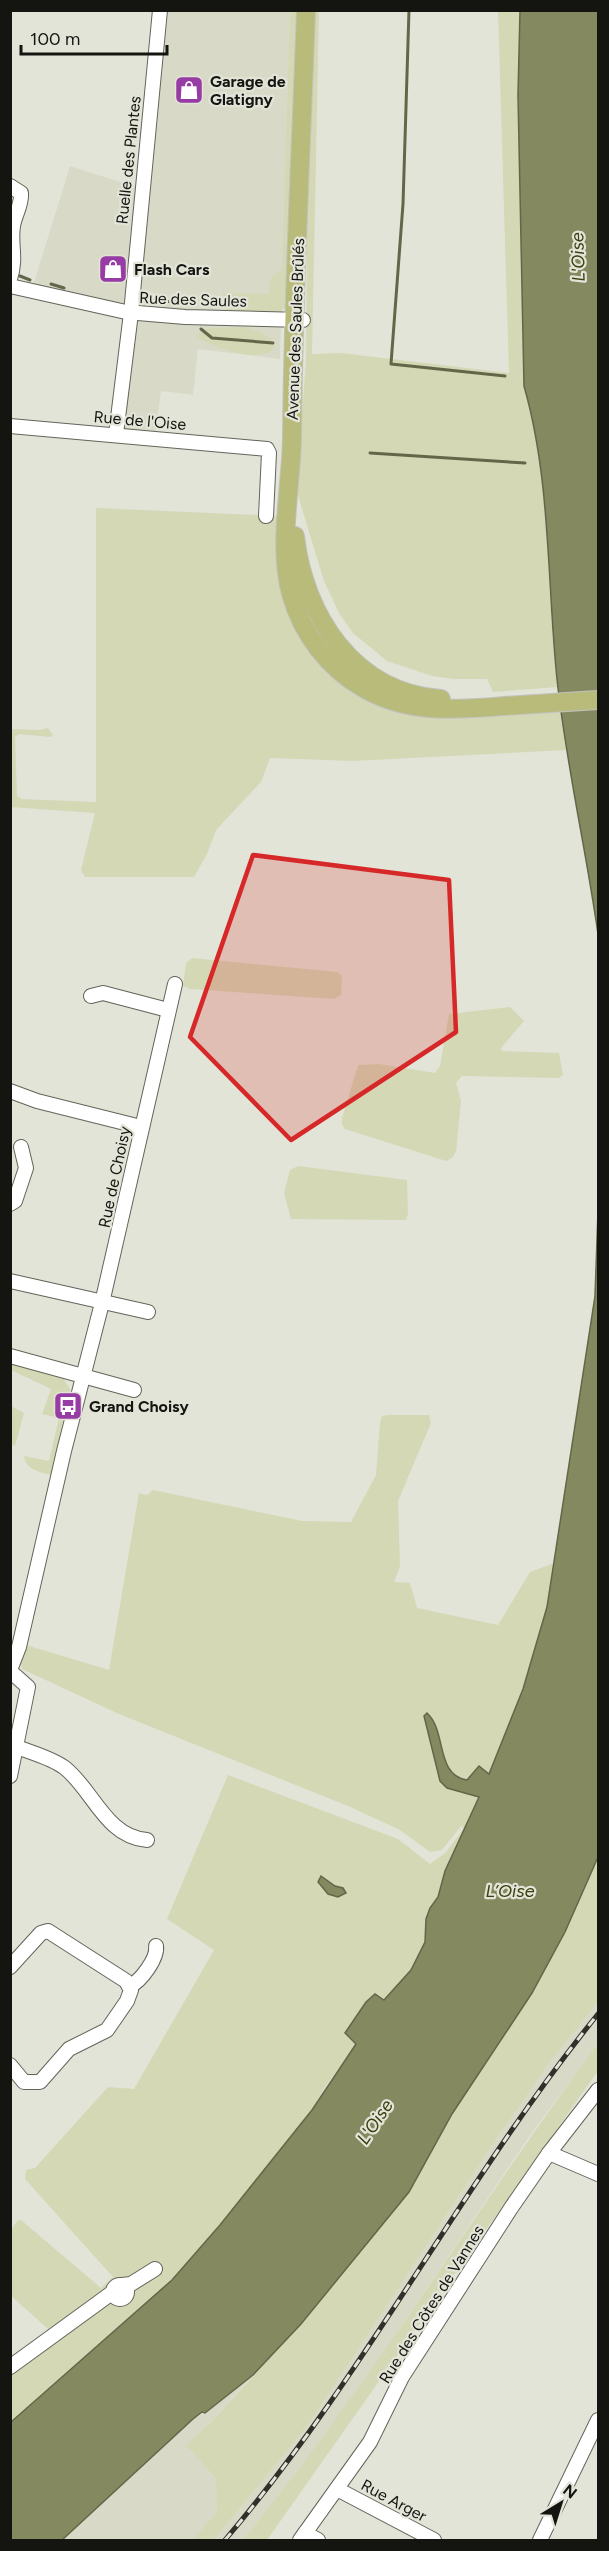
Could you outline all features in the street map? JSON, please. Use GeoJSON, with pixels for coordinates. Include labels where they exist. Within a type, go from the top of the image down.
{"type":"FeatureCollection","features":[{"type":"Feature","properties":{"kind":"main road","name":"Avenue des Saules Brûlés"},"geometry":{"type":"LineString","coordinates":[[306,10],[298,221],[300,393],[291,444],[286,559],[291,596],[297,614],[312,640],[334,666],[366,690],[403,705],[443,710],[496,703]]}},
{"type":"Feature","properties":{"kind":"main road"},"geometry":{"type":"LineString","coordinates":[[496,703],[598,692]]}},
{"type":"Feature","properties":{"kind":"main road"},"geometry":{"type":"LineString","coordinates":[[496,703],[598,700]]}},
{"type":"Feature","properties":{"kind":"street","name":"Ruelle des Plantes"},"geometry":{"type":"LineString","coordinates":[[131,313],[160,10]]}},
{"type":"Feature","properties":{"kind":"street"},"geometry":{"type":"LineString","coordinates":[[10,186],[21,193],[21,200],[13,226],[15,265],[10,279]]}},
{"type":"Feature","properties":{"kind":"street"},"geometry":{"type":"LineString","coordinates":[[10,286],[131,313]]}},
{"type":"Feature","properties":{"kind":"street","name":"Rue des Saules"},"geometry":{"type":"LineString","coordinates":[[116,434],[131,313],[298,320]]}},
{"type":"Feature","properties":{"kind":"street","name":"Rue de l'Oise"},"geometry":{"type":"LineString","coordinates":[[10,426],[267,449],[269,453],[266,516]]}},
{"type":"Feature","properties":{"kind":"street","name":"Rue de Choisy"},"geometry":{"type":"LineString","coordinates":[[10,1671],[19,1647],[102,1303],[175,984]]}},
{"type":"Feature","properties":{"kind":"street"},"geometry":{"type":"LineString","coordinates":[[91,996],[103,993],[168,1010]]}},
{"type":"Feature","properties":{"kind":"street"},"geometry":{"type":"LineString","coordinates":[[10,1091],[37,1101],[141,1127]]}},
{"type":"Feature","properties":{"kind":"street"},"geometry":{"type":"LineString","coordinates":[[10,1204],[15,1201],[26,1168],[21,1147]]}},
{"type":"Feature","properties":{"kind":"street"},"geometry":{"type":"LineString","coordinates":[[10,1281],[148,1312]]}},
{"type":"Feature","properties":{"kind":"street"},"geometry":{"type":"LineString","coordinates":[[10,1356],[134,1390]]}},
{"type":"Feature","properties":{"kind":"street"},"geometry":{"type":"LineString","coordinates":[[10,1671],[28,1687],[10,1776]]}},
{"type":"Feature","properties":{"kind":"street"},"geometry":{"type":"LineString","coordinates":[[17,1747],[62,1766],[112,1824],[133,1839],[147,1840]]}},
{"type":"Feature","properties":{"kind":"street"},"geometry":{"type":"LineString","coordinates":[[10,1967],[41,1933],[48,1931],[130,1986]]}},
{"type":"Feature","properties":{"kind":"street"},"geometry":{"type":"LineString","coordinates":[[130,1986],[136,1983],[156,1955],[156,1946]]}},
{"type":"Feature","properties":{"kind":"street"},"geometry":{"type":"LineString","coordinates":[[10,2065],[24,2082],[40,2082],[69,2049],[107,2030],[129,1996],[130,1986]]}},
{"type":"Feature","properties":{"kind":"street","name":"Rue des Côtes de Vannes"},"geometry":{"type":"LineString","coordinates":[[303,2537],[370,2442],[402,2377],[549,2153],[598,2090]]}},
{"type":"Feature","properties":{"kind":"street"},"geometry":{"type":"LineString","coordinates":[[549,2153],[598,2174]]}},
{"type":"Feature","properties":{"kind":"street"},"geometry":{"type":"LineString","coordinates":[[10,2367],[119,2291],[155,2269]]}},
{"type":"Feature","properties":{"kind":"street"},"geometry":{"type":"LineString","coordinates":[[540,2541],[598,2421]]}},
{"type":"Feature","properties":{"kind":"street","name":"Rue Arger"},"geometry":{"type":"LineString","coordinates":[[337,2489],[434,2541]]}},
{"type":"Feature","properties":{"kind":"street"},"geometry":{"type":"LineString","coordinates":[[303,2537],[318,2541]]}},
{"type":"Feature","properties":{"kind":"highlighted area"},"geometry":{"type":"Polygon","coordinates":[[[253,855],[449,880],[456,1032],[291,1140],[190,1037],[253,855]]]}},
{"type":"Feature","properties":{"kind":"shaded area"},"geometry":{"type":"Polygon","coordinates":[[[164,11],[290,11],[280,359],[198,349],[193,395],[161,391],[155,438],[112,439],[131,313],[31,292],[70,166],[136,187],[164,11]]]}},
{"type":"Feature","properties":{"kind":"shaded area"},"geometry":{"type":"Polygon","coordinates":[[[290,11],[300,11],[286,307],[281,311],[230,313],[222,306],[223,293],[269,294],[271,278],[282,270],[290,11]]]}},
{"type":"Feature","properties":{"kind":"shaded area"},"geometry":{"type":"Polygon","coordinates":[[[311,11],[319,11],[312,354],[341,353],[509,373],[498,11],[520,11],[518,95],[524,386],[533,423],[544,497],[558,687],[493,692],[487,679],[432,676],[387,661],[353,633],[339,613],[324,581],[296,489],[306,362],[307,247],[304,230],[311,11]]]}},
{"type":"Feature","properties":{"kind":"shaded area"},"geometry":{"type":"Polygon","coordinates":[[[242,327],[265,335],[275,345],[270,351],[251,355],[227,350],[198,338],[201,329],[242,327]]]}},
{"type":"Feature","properties":{"kind":"shaded area"},"geometry":{"type":"Polygon","coordinates":[[[96,508],[281,516],[281,548],[318,656],[484,715],[561,712],[566,750],[352,761],[270,758],[261,782],[216,830],[207,854],[194,877],[85,877],[81,870],[95,813],[11,807],[10,729],[48,728],[53,735],[50,737],[19,734],[15,737],[17,796],[22,799],[96,802],[96,508]]]}},
{"type":"Feature","properties":{"kind":"shaded area"},"geometry":{"type":"Polygon","coordinates":[[[192,958],[338,972],[342,976],[341,995],[334,999],[190,989],[183,986],[186,963],[192,958]]]}},
{"type":"Feature","properties":{"kind":"shaded area"},"geometry":{"type":"Polygon","coordinates":[[[510,1007],[524,1021],[501,1048],[502,1051],[559,1053],[563,1075],[559,1078],[462,1076],[456,1083],[461,1101],[456,1152],[452,1158],[446,1161],[345,1129],[342,1118],[358,1065],[379,1064],[435,1073],[440,1066],[449,1014],[510,1007]]]}},
{"type":"Feature","properties":{"kind":"shaded area"},"geometry":{"type":"Polygon","coordinates":[[[298,1166],[407,1180],[408,1214],[406,1220],[291,1219],[284,1193],[290,1170],[298,1166]]]}},
{"type":"Feature","properties":{"kind":"shaded area"},"geometry":{"type":"Polygon","coordinates":[[[12,1363],[62,1376],[70,1389],[51,1475],[30,1467],[24,1456],[49,1461],[59,1418],[42,1414],[51,1389],[11,1370],[12,1363]]]}},
{"type":"Feature","properties":{"kind":"shaded area"},"geometry":{"type":"Polygon","coordinates":[[[11,1406],[24,1413],[15,1446],[11,1444],[11,1406]]]}},
{"type":"Feature","properties":{"kind":"shaded area"},"geometry":{"type":"Polygon","coordinates":[[[429,1415],[431,1423],[398,1501],[400,1566],[394,1582],[410,1583],[417,1608],[498,1625],[530,1572],[554,1563],[547,1607],[504,1742],[445,1871],[438,1897],[426,1919],[425,1942],[411,1970],[385,1999],[378,1995],[366,2002],[345,2033],[356,2045],[325,2087],[312,2110],[220,2225],[172,2280],[11,2422],[11,2372],[113,2301],[124,2301],[130,2294],[114,2277],[104,2291],[55,2335],[11,2296],[11,2230],[18,2220],[21,2220],[101,2288],[113,2277],[25,2179],[26,2170],[35,2168],[108,2087],[134,2089],[214,1950],[167,1919],[228,1775],[398,1839],[430,1864],[446,1852],[464,1828],[461,1826],[442,1850],[430,1852],[400,1830],[348,1806],[119,1714],[22,1669],[21,1663],[26,1645],[109,1670],[139,1493],[147,1495],[153,1490],[302,1521],[351,1522],[376,1475],[380,1423],[382,1416],[429,1415]]]}},
{"type":"Feature","properties":{"kind":"shaded area"},"geometry":{"type":"Polygon","coordinates":[[[598,1857],[598,2002],[553,2058],[499,2135],[308,2425],[214,2540],[192,2540],[217,2512],[216,2479],[186,2445],[213,2420],[301,2324],[409,2192],[452,2114],[532,1993],[565,1932],[598,1857]]]}},
{"type":"Feature","properties":{"kind":"shaded area"},"geometry":{"type":"Polygon","coordinates":[[[598,2002],[598,2043],[531,2134],[375,2365],[293,2479],[243,2540],[214,2540],[308,2425],[499,2135],[553,2058],[598,2002]]]}},
{"type":"Feature","properties":{"kind":"shaded area"},"geometry":{"type":"Polygon","coordinates":[[[598,2043],[598,2071],[267,2540],[243,2540],[336,2419],[598,2043]]]}},
{"type":"Feature","properties":{"kind":"shaded area"},"geometry":{"type":"Polygon","coordinates":[[[253,2375],[213,2420],[186,2445],[216,2479],[218,2512],[192,2540],[62,2540],[193,2419],[205,2413],[253,2375]]]}},
{"type":"Feature","properties":{"kind":"water","name":"L'Oise"},"geometry":{"type":"Polygon","coordinates":[[[520,11],[598,11],[598,934],[561,711],[544,494],[533,422],[524,386],[518,95],[520,11]]]}},
{"type":"Feature","properties":{"kind":"water","name":"L’Oise"},"geometry":{"type":"Polygon","coordinates":[[[598,1211],[598,1857],[565,1932],[532,1993],[452,2114],[409,2192],[301,2324],[253,2375],[205,2413],[202,2412],[193,2419],[62,2540],[11,2540],[11,2422],[172,2280],[220,2225],[312,2110],[356,2044],[345,2033],[366,2002],[375,1994],[384,2000],[411,1970],[425,1942],[426,1919],[430,1908],[438,1897],[445,1871],[479,1797],[447,1788],[440,1781],[424,1716],[427,1713],[433,1721],[450,1770],[467,1780],[479,1766],[489,1774],[523,1689],[547,1607],[595,1296],[598,1211]]]}},
{"type":"Feature","properties":{"kind":"water"},"geometry":{"type":"Polygon","coordinates":[[[321,1876],[335,1886],[343,1888],[346,1893],[338,1897],[328,1894],[318,1882],[321,1876]]]}},
{"type":"Feature","properties":{"kind":"waterway"},"geometry":{"type":"LineString","coordinates":[[409,10],[403,204],[391,364],[505,376]]}},
{"type":"Feature","properties":{"kind":"waterway"},"geometry":{"type":"LineString","coordinates":[[20,276],[30,280]]}},
{"type":"Feature","properties":{"kind":"waterway"},"geometry":{"type":"LineString","coordinates":[[51,284],[64,288]]}},
{"type":"Feature","properties":{"kind":"waterway"},"geometry":{"type":"LineString","coordinates":[[145,300],[177,302]]}},
{"type":"Feature","properties":{"kind":"waterway"},"geometry":{"type":"LineString","coordinates":[[201,329],[212,338],[273,343]]}},
{"type":"Feature","properties":{"kind":"waterway"},"geometry":{"type":"LineString","coordinates":[[370,453],[525,463]]}},
{"type":"Feature","properties":{"kind":"railway"},"geometry":{"type":"LineString","coordinates":[[225,2540],[276,2477],[323,2412],[502,2144],[598,2014]]}},
{"type":"Feature","properties":{"kind":"place","name":"Garage de Glatigny"},"geometry":{"type":"Point","coordinates":[189,90]}},
{"type":"Feature","properties":{"kind":"place","name":"Flash Cars"},"geometry":{"type":"Point","coordinates":[113,269]}},
{"type":"Feature","properties":{"kind":"place","name":"Grand Choisy"},"geometry":{"type":"Point","coordinates":[68,1406]}}]}
